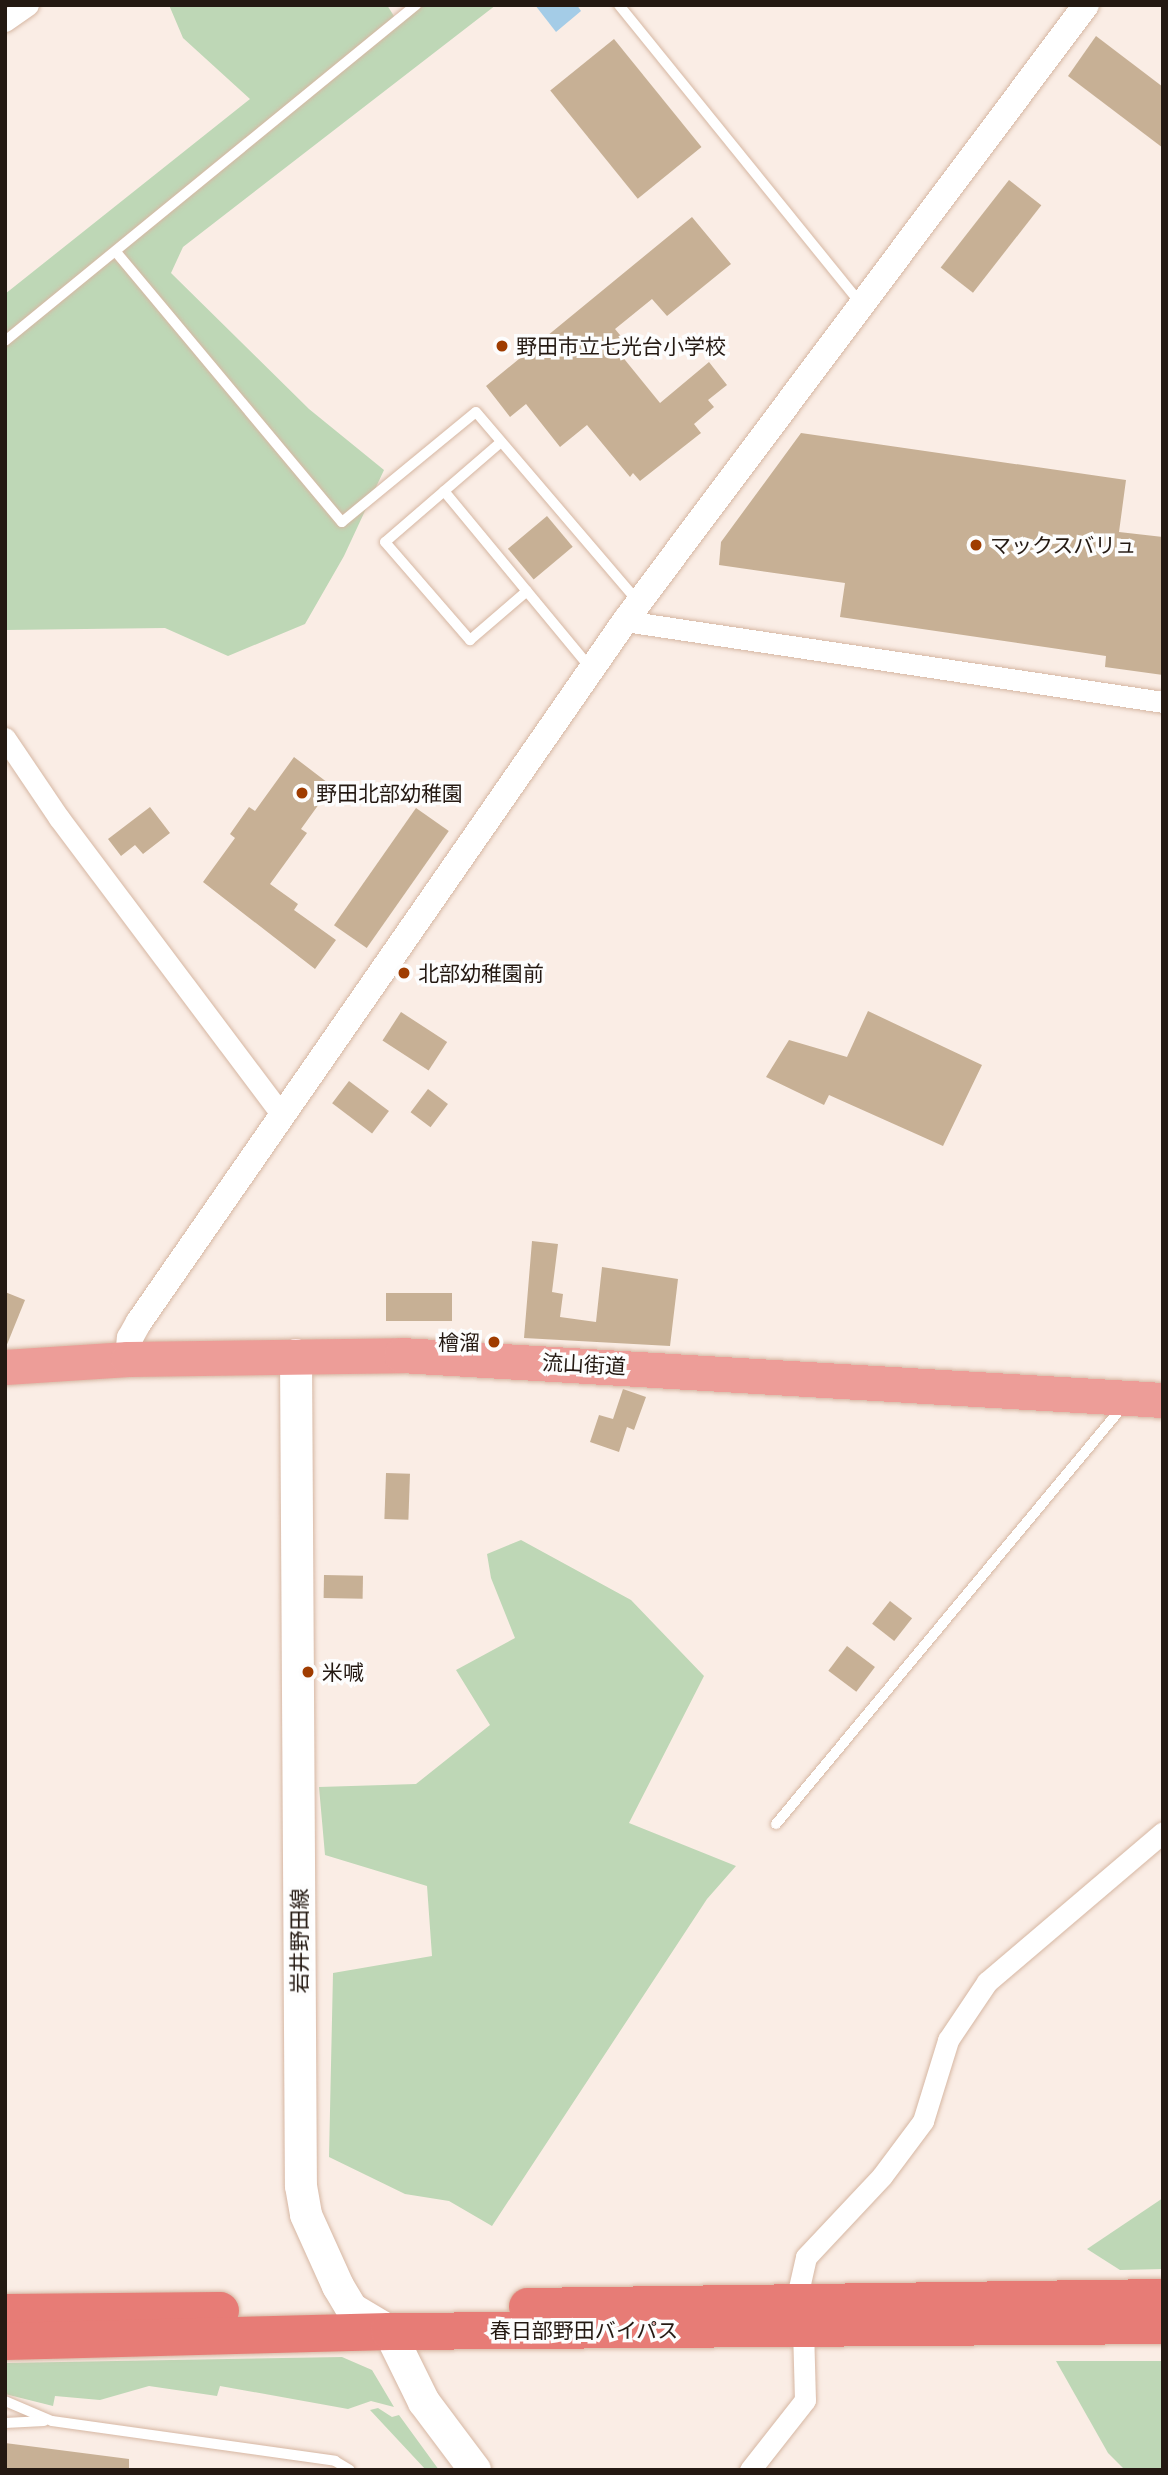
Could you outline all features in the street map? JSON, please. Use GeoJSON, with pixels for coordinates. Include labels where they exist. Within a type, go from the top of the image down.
{"type":"FeatureCollection","features":[{"type":"Feature","properties":{"kind":"highway","name":"春日部野田バイパス"},"geometry":{"type":"LineString","coordinates":[[5,2341],[389,2331],[1163,2297]]}},
{"type":"Feature","properties":{"kind":"highway","name":"春日部野田バイパス"},"geometry":{"type":"LineString","coordinates":[[5,2312],[352,2309],[800,2314],[1163,2325]]}},
{"type":"Feature","properties":{"kind":"main road","name":"流山街道"},"geometry":{"type":"LineString","coordinates":[[5,1367],[128,1359],[296,1355],[507,1360],[1146,1399]]}},
{"type":"Feature","properties":{"kind":"main road","name":"岩井野田線"},"geometry":{"type":"LineString","coordinates":[[296,1355],[298,2151],[306,2215],[322,2256],[352,2309],[389,2331]]}},
{"type":"Feature","properties":{"kind":"main road"},"geometry":{"type":"LineString","coordinates":[[389,2331],[424,2402],[475,2470]]}},
{"type":"Feature","properties":{"kind":"street"},"geometry":{"type":"LineString","coordinates":[[5,21],[28,5]]}},
{"type":"Feature","properties":{"kind":"street"},"geometry":{"type":"LineString","coordinates":[[128,1359],[139,1322],[632,612],[860,303],[1086,5]]}},
{"type":"Feature","properties":{"kind":"street"},"geometry":{"type":"LineString","coordinates":[[632,612],[1163,702]]}},
{"type":"Feature","properties":{"kind":"street"},"geometry":{"type":"LineString","coordinates":[[5,738],[59,818],[282,1115]]}},
{"type":"Feature","properties":{"kind":"street"},"geometry":{"type":"LineString","coordinates":[[750,2470],[805,2400],[800,2314],[806,2257],[882,2176],[923,2121],[948,2040],[987,1982],[1163,1832]]}},
{"type":"Feature","properties":{"kind":"lane"},"geometry":{"type":"LineString","coordinates":[[5,341],[416,5]]}},
{"type":"Feature","properties":{"kind":"lane"},"geometry":{"type":"LineString","coordinates":[[619,5],[860,303]]}},
{"type":"Feature","properties":{"kind":"lane"},"geometry":{"type":"LineString","coordinates":[[116,252],[342,522],[476,412],[632,612]]}},
{"type":"Feature","properties":{"kind":"lane"},"geometry":{"type":"LineString","coordinates":[[501,442],[386,542],[470,640],[527,591]]}},
{"type":"Feature","properties":{"kind":"lane"},"geometry":{"type":"LineString","coordinates":[[444,491],[592,670]]}},
{"type":"Feature","properties":{"kind":"lane"},"geometry":{"type":"LineString","coordinates":[[776,1824],[1146,1399]]}},
{"type":"Feature","properties":{"kind":"lane"},"geometry":{"type":"LineString","coordinates":[[5,2401],[52,2421]]}},
{"type":"Feature","properties":{"kind":"lane"},"geometry":{"type":"LineString","coordinates":[[5,2423],[52,2421],[335,2461],[350,2470]]}},
{"type":"Feature","properties":{"kind":"green space"},"geometry":{"type":"Polygon","coordinates":[[[169,5],[387,5],[397,21],[425,5],[496,5],[183,247],[171,273],[309,409],[384,470],[344,556],[305,624],[228,656],[165,628],[5,630],[5,294],[250,99],[183,38],[169,5]]]}},
{"type":"Feature","properties":{"kind":"green space"},"geometry":{"type":"Polygon","coordinates":[[[521,1540],[631,1600],[704,1676],[629,1823],[736,1866],[707,1899],[492,2226],[449,2201],[405,2194],[329,2157],[333,1973],[432,1956],[427,1886],[325,1855],[319,1787],[416,1784],[490,1725],[456,1670],[515,1638],[491,1578],[487,1554],[521,1540]]]}},
{"type":"Feature","properties":{"kind":"green space"},"geometry":{"type":"Polygon","coordinates":[[[1163,2198],[1163,2269],[1120,2270],[1087,2249],[1163,2198]]]}},
{"type":"Feature","properties":{"kind":"green space"},"geometry":{"type":"Polygon","coordinates":[[[342,2357],[372,2370],[394,2407],[371,2401],[348,2409],[220,2386],[217,2396],[149,2386],[100,2400],[55,2396],[53,2406],[5,2394],[5,2363],[342,2357]]]}},
{"type":"Feature","properties":{"kind":"green space"},"geometry":{"type":"Polygon","coordinates":[[[1056,2361],[1162,2361],[1163,2470],[1125,2470],[1108,2453],[1056,2361]]]}},
{"type":"Feature","properties":{"kind":"green space"},"geometry":{"type":"Polygon","coordinates":[[[378,2408],[392,2417],[399,2415],[439,2470],[426,2470],[370,2410],[378,2408]]]}},
{"type":"Feature","properties":{"kind":"water"},"geometry":{"type":"Polygon","coordinates":[[[535,5],[577,5],[581,11],[556,32],[535,5]]]}},
{"type":"Feature","properties":{"kind":"building"},"geometry":{"type":"Polygon","coordinates":[[[1096,36],[1163,87],[1163,148],[1068,76],[1096,36]]]}},
{"type":"Feature","properties":{"kind":"building"},"geometry":{"type":"Polygon","coordinates":[[[614,39],[701,147],[638,199],[550,91],[614,39]]]}},
{"type":"Feature","properties":{"kind":"building"},"geometry":{"type":"Polygon","coordinates":[[[1009,180],[1041,205],[973,293],[941,267],[1009,180]]]}},
{"type":"Feature","properties":{"kind":"building"},"geometry":{"type":"Polygon","coordinates":[[[692,217],[731,264],[667,316],[652,299],[615,329],[630,347],[621,355],[660,403],[709,362],[727,385],[708,400],[714,407],[694,424],[701,433],[640,481],[633,473],[630,477],[587,425],[560,447],[526,404],[510,417],[486,386],[692,217]]]}},
{"type":"Feature","properties":{"kind":"building"},"geometry":{"type":"Polygon","coordinates":[[[801,433],[1126,480],[1119,532],[1163,537],[1163,675],[1105,667],[1106,656],[840,617],[845,583],[719,565],[721,542],[801,433]]]}},
{"type":"Feature","properties":{"kind":"building"},"geometry":{"type":"Polygon","coordinates":[[[547,516],[573,547],[534,579],[508,549],[547,516]]]}},
{"type":"Feature","properties":{"kind":"building"},"geometry":{"type":"Polygon","coordinates":[[[294,757],[332,786],[301,829],[307,833],[270,884],[298,904],[294,910],[336,940],[315,969],[203,882],[235,838],[230,834],[249,807],[255,811],[294,757]]]}},
{"type":"Feature","properties":{"kind":"building"},"geometry":{"type":"Polygon","coordinates":[[[150,807],[170,833],[143,854],[135,845],[121,856],[108,839],[150,807]]]}},
{"type":"Feature","properties":{"kind":"building"},"geometry":{"type":"Polygon","coordinates":[[[416,808],[449,831],[367,948],[334,925],[416,808]]]}},
{"type":"Feature","properties":{"kind":"building"},"geometry":{"type":"Polygon","coordinates":[[[868,1011],[982,1065],[943,1146],[829,1095],[824,1105],[766,1077],[789,1040],[847,1057],[868,1011]]]}},
{"type":"Feature","properties":{"kind":"building"},"geometry":{"type":"Polygon","coordinates":[[[401,1012],[447,1042],[429,1070],[382,1041],[401,1012]]]}},
{"type":"Feature","properties":{"kind":"building"},"geometry":{"type":"Polygon","coordinates":[[[349,1081],[389,1111],[372,1133],[332,1103],[349,1081]]]}},
{"type":"Feature","properties":{"kind":"building"},"geometry":{"type":"Polygon","coordinates":[[[428,1089],[448,1104],[431,1127],[411,1112],[428,1089]]]}},
{"type":"Feature","properties":{"kind":"building"},"geometry":{"type":"Polygon","coordinates":[[[532,1241],[558,1244],[552,1292],[563,1294],[560,1317],[596,1322],[602,1267],[678,1279],[670,1346],[524,1338],[532,1241]]]}},
{"type":"Feature","properties":{"kind":"building"},"geometry":{"type":"Polygon","coordinates":[[[5,1292],[25,1300],[6,1347],[5,1347],[5,1292]]]}},
{"type":"Feature","properties":{"kind":"building"},"geometry":{"type":"Polygon","coordinates":[[[386,1293],[452,1293],[452,1321],[386,1321],[386,1293]]]}},
{"type":"Feature","properties":{"kind":"building"},"geometry":{"type":"Polygon","coordinates":[[[623,1389],[646,1397],[634,1430],[627,1427],[619,1452],[590,1442],[599,1415],[613,1419],[623,1389]]]}},
{"type":"Feature","properties":{"kind":"building"},"geometry":{"type":"Polygon","coordinates":[[[386,1473],[410,1474],[408,1520],[384,1519],[386,1473]]]}},
{"type":"Feature","properties":{"kind":"building"},"geometry":{"type":"Polygon","coordinates":[[[324,1575],[363,1576],[363,1599],[324,1598],[324,1575]]]}},
{"type":"Feature","properties":{"kind":"building"},"geometry":{"type":"Polygon","coordinates":[[[890,1601],[912,1618],[894,1641],[872,1624],[890,1601]]]}},
{"type":"Feature","properties":{"kind":"building"},"geometry":{"type":"Polygon","coordinates":[[[847,1646],[875,1667],[856,1692],[828,1671],[847,1646]]]}},
{"type":"Feature","properties":{"kind":"building"},"geometry":{"type":"Polygon","coordinates":[[[5,2443],[129,2459],[129,2470],[5,2470],[5,2443]]]}},
{"type":"Feature","properties":{"kind":"place","name":"野田市立七光台小学校"},"geometry":{"type":"Point","coordinates":[502,346]}},
{"type":"Feature","properties":{"kind":"place","name":"マックスバリュ"},"geometry":{"type":"Point","coordinates":[976,545]}},
{"type":"Feature","properties":{"kind":"place","name":"野田北部幼稚園"},"geometry":{"type":"Point","coordinates":[302,793]}},
{"type":"Feature","properties":{"kind":"place","name":"北部幼稚園前"},"geometry":{"type":"Point","coordinates":[404,973]}},
{"type":"Feature","properties":{"kind":"place","name":"檜溜"},"geometry":{"type":"Point","coordinates":[494,1342]}},
{"type":"Feature","properties":{"kind":"place","name":"米喊"},"geometry":{"type":"Point","coordinates":[308,1672]}}]}
